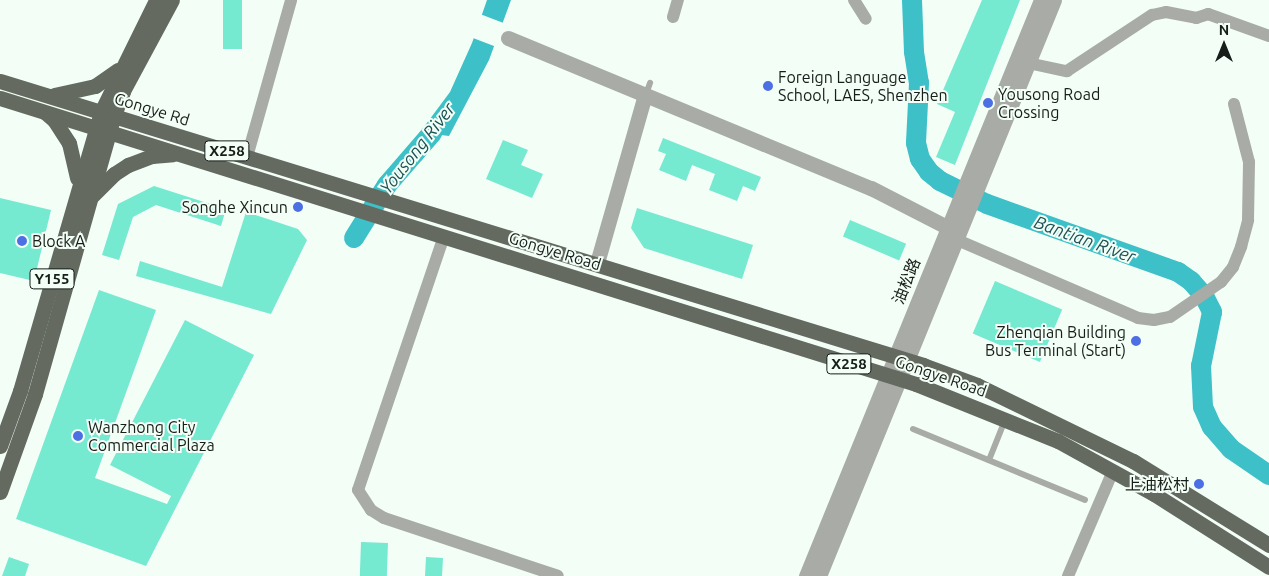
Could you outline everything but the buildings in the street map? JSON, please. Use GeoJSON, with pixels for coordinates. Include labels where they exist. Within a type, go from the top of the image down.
{"type":"FeatureCollection","features":[{"type":"Feature","properties":{"kind":"main road"},"geometry":{"type":"LineString","coordinates":[[107,114],[121,68],[156,0]]}},
{"type":"Feature","properties":{"kind":"main road"},"geometry":{"type":"LineString","coordinates":[[107,114],[123,91],[172,0]]}},
{"type":"Feature","properties":{"kind":"main road"},"geometry":{"type":"LineString","coordinates":[[47,95],[95,86],[121,68]]}},
{"type":"Feature","properties":{"kind":"main road","name":"Gongye Rd"},"geometry":{"type":"LineString","coordinates":[[0,81],[408,206]]}},
{"type":"Feature","properties":{"kind":"main road","name":"X258"},"geometry":{"type":"LineString","coordinates":[[0,98],[185,155]]}},
{"type":"Feature","properties":{"kind":"main road"},"geometry":{"type":"LineString","coordinates":[[43,111],[54,120],[69,144],[83,198],[128,165],[158,155],[185,155]]}},
{"type":"Feature","properties":{"kind":"main road","name":"Y155"},"geometry":{"type":"LineString","coordinates":[[0,492],[35,394],[83,198],[107,114]]}},
{"type":"Feature","properties":{"kind":"main road","name":"Gongye Road"},"geometry":{"type":"LineString","coordinates":[[185,155],[892,377],[1006,418],[1058,441],[1113,471],[1269,567]]}},
{"type":"Feature","properties":{"kind":"main road","name":"Y155"},"geometry":{"type":"LineString","coordinates":[[0,446],[20,391],[83,198]]}},
{"type":"Feature","properties":{"kind":"main road","name":"Gongye Road"},"geometry":{"type":"LineString","coordinates":[[408,206],[900,358],[977,385],[1060,423],[1133,460],[1269,545]]}},
{"type":"Feature","properties":{"kind":"street"},"geometry":{"type":"LineString","coordinates":[[247,157],[291,0]]}},
{"type":"Feature","properties":{"kind":"street"},"geometry":{"type":"LineString","coordinates":[[673,17],[678,0]]}},
{"type":"Feature","properties":{"kind":"street"},"geometry":{"type":"LineString","coordinates":[[854,0],[866,19]]}},
{"type":"Feature","properties":{"kind":"street","name":"油松路"},"geometry":{"type":"LineString","coordinates":[[806,576],[892,377],[976,173],[1041,0]]}},
{"type":"Feature","properties":{"kind":"street","name":"油松路"},"geometry":{"type":"LineString","coordinates":[[976,173],[1028,63],[1054,0]]}},
{"type":"Feature","properties":{"kind":"street"},"geometry":{"type":"LineString","coordinates":[[1028,63],[1067,71],[1152,16],[1166,12],[1196,18],[1208,14],[1269,36]]}},
{"type":"Feature","properties":{"kind":"street"},"geometry":{"type":"LineString","coordinates":[[508,38],[648,89],[954,226],[1138,318],[1154,320],[1185,310],[1221,282],[1233,267],[1248,220],[1249,162],[1234,104]]}},
{"type":"Feature","properties":{"kind":"street"},"geometry":{"type":"LineString","coordinates":[[597,263],[648,89]]}},
{"type":"Feature","properties":{"kind":"street"},"geometry":{"type":"LineString","coordinates":[[444,236],[358,490],[371,510],[384,518],[558,576]]}},
{"type":"Feature","properties":{"kind":"street","name":"油松路"},"geometry":{"type":"LineString","coordinates":[[820,576],[892,377]]}},
{"type":"Feature","properties":{"kind":"street"},"geometry":{"type":"LineString","coordinates":[[1068,576],[1113,471]]}},
{"type":"Feature","properties":{"kind":"lane"},"geometry":{"type":"LineString","coordinates":[[989,460],[1006,418]]}},
{"type":"Feature","properties":{"kind":"lane"},"geometry":{"type":"LineString","coordinates":[[913,430],[1085,500]]}},
{"type":"Feature","properties":{"kind":"water"},"geometry":{"type":"Polygon","coordinates":[[[487,0],[511,0],[489,60],[449,136],[441,135],[421,161],[409,147],[450,92],[472,43],[487,0]]]}},
{"type":"Feature","properties":{"kind":"pier"},"geometry":{"type":"Polygon","coordinates":[[[480,14],[506,24],[497,47],[471,37],[480,14]]]}},
{"type":"Feature","properties":{"kind":"waterway","name":"Bantian River"},"geometry":{"type":"LineString","coordinates":[[912,0],[914,52],[919,83],[916,143],[920,159],[929,172],[940,181],[987,204],[1178,272],[1191,281],[1204,296],[1212,312],[1201,366],[1203,407],[1212,427],[1231,449],[1269,475]]}},
{"type":"Feature","properties":{"kind":"waterway","name":"Yousong River"},"geometry":{"type":"LineString","coordinates":[[354,238],[387,185],[432,133]]}},
{"type":"Feature","properties":{"kind":"place","name":"Foreign Language School, LAES, Shenzhen"},"geometry":{"type":"Point","coordinates":[768,86]}},
{"type":"Feature","properties":{"kind":"place","name":"Yousong Road Crossing"},"geometry":{"type":"Point","coordinates":[988,103]}},
{"type":"Feature","properties":{"kind":"place","name":"Songhe Xincun"},"geometry":{"type":"Point","coordinates":[298,207]}},
{"type":"Feature","properties":{"kind":"place","name":"Block A"},"geometry":{"type":"Point","coordinates":[22,241]}},
{"type":"Feature","properties":{"kind":"place","name":"Zhenqian Building Bus Terminal (Start)"},"geometry":{"type":"Point","coordinates":[1136,341]}},
{"type":"Feature","properties":{"kind":"place","name":"Wanzhong City Commercial Plaza"},"geometry":{"type":"Point","coordinates":[78,436]}},
{"type":"Feature","properties":{"kind":"place","name":"上油松村"},"geometry":{"type":"Point","coordinates":[1199,484]}}]}
